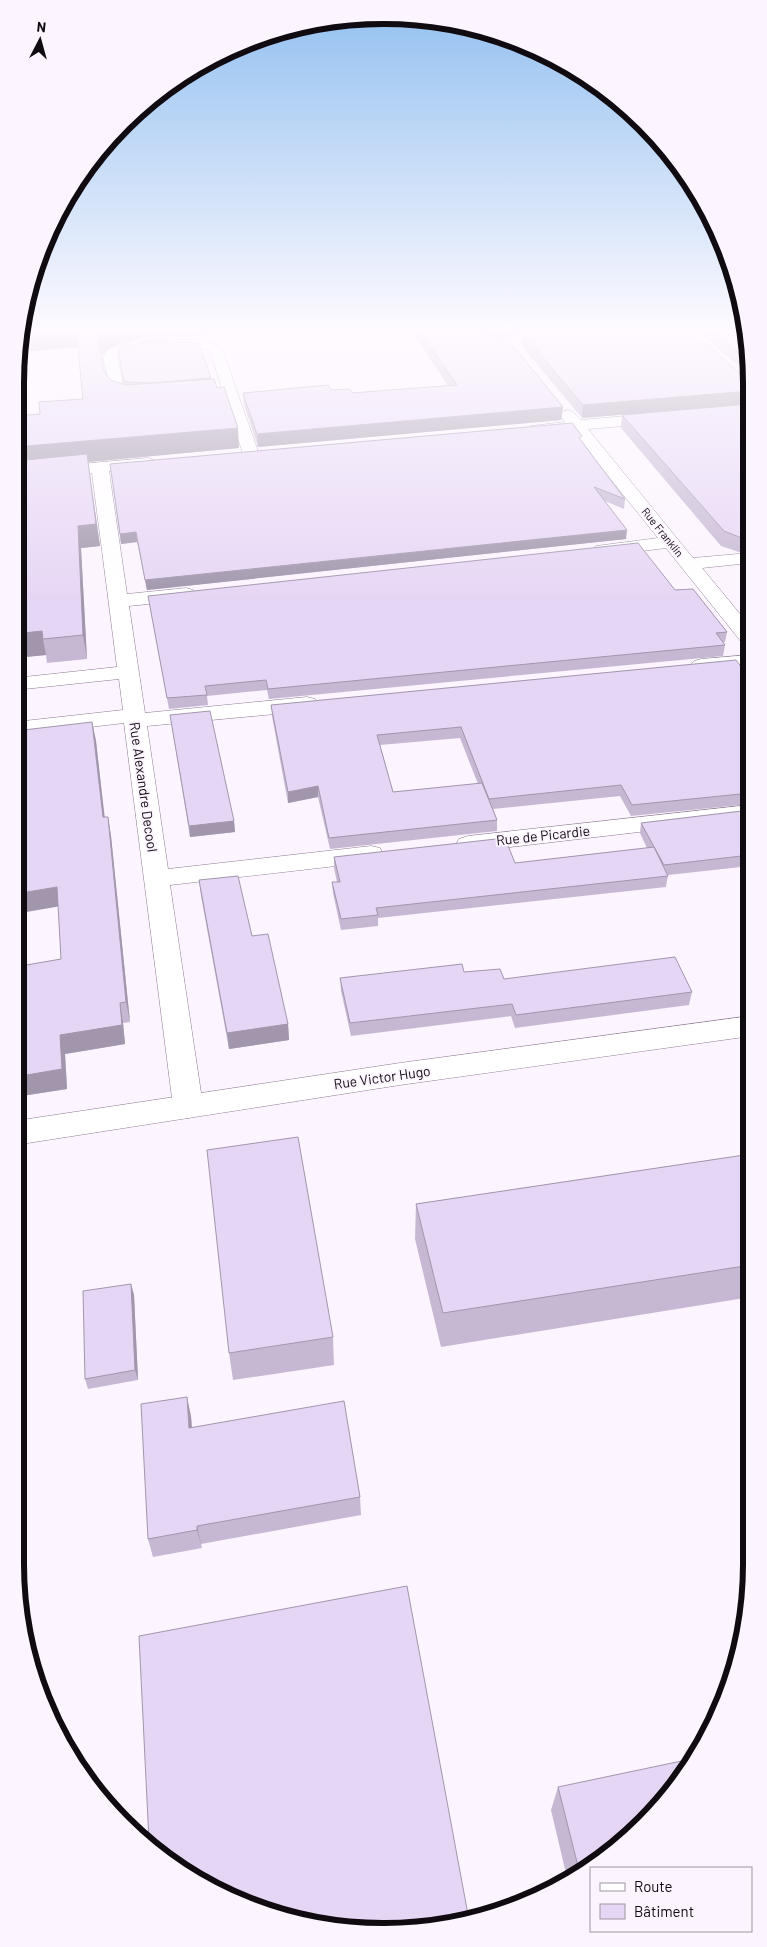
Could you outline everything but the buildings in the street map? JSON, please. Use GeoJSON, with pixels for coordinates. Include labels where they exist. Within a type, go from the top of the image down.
{"type":"FeatureCollection","features":[{"type":"Feature","properties":{"kind":"street"},"geometry":{"type":"LineString","coordinates":[[239,418],[251,454]]}},
{"type":"Feature","properties":{"kind":"street","name":"Rue Franklin"},"geometry":{"type":"LineString","coordinates":[[570,418],[743,631]]}},
{"type":"Feature","properties":{"kind":"street"},"geometry":{"type":"LineString","coordinates":[[517,430],[662,418]]}},
{"type":"Feature","properties":{"kind":"street"},"geometry":{"type":"LineString","coordinates":[[232,456],[271,452]]}},
{"type":"Feature","properties":{"kind":"street"},"geometry":{"type":"LineString","coordinates":[[24,473],[164,462]]}},
{"type":"Feature","properties":{"kind":"street","name":"Rue Alexandre Decool"},"geometry":{"type":"LineString","coordinates":[[100,467],[188,1106]]}},
{"type":"Feature","properties":{"kind":"street"},"geometry":{"type":"LineString","coordinates":[[582,552],[671,542]]}},
{"type":"Feature","properties":{"kind":"street"},"geometry":{"type":"LineString","coordinates":[[689,564],[743,559]]}},
{"type":"Feature","properties":{"kind":"street"},"geometry":{"type":"LineString","coordinates":[[118,601],[207,592]]}},
{"type":"Feature","properties":{"kind":"street"},"geometry":{"type":"LineString","coordinates":[[680,668],[743,662]]}},
{"type":"Feature","properties":{"kind":"street"},"geometry":{"type":"LineString","coordinates":[[24,683],[128,672]]}},
{"type":"Feature","properties":{"kind":"street"},"geometry":{"type":"LineString","coordinates":[[24,728],[323,702]]}},
{"type":"Feature","properties":{"kind":"street","name":"Rue de Picardie"},"geometry":{"type":"LineString","coordinates":[[442,846],[743,813]]}},
{"type":"Feature","properties":{"kind":"street"},"geometry":{"type":"LineString","coordinates":[[156,878],[392,852]]}},
{"type":"Feature","properties":{"kind":"street","name":"Rue Victor Hugo"},"geometry":{"type":"LineString","coordinates":[[24,1132],[400,1074],[743,1027]]}}]}
